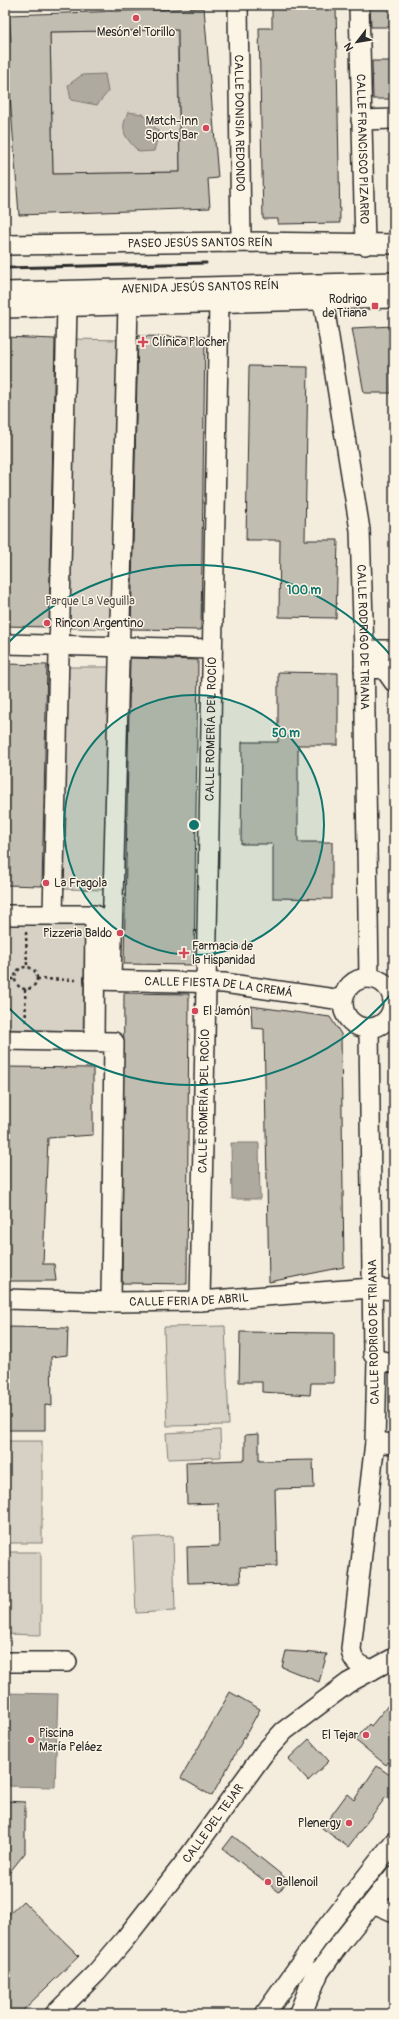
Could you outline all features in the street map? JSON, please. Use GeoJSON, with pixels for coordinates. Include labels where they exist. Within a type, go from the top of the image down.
{"type":"FeatureCollection","features":[{"type":"Feature","properties":{"kind":"highway"},"geometry":{"type":"LineString","coordinates":[[300,2014],[317,1973]]}},
{"type":"Feature","properties":{"kind":"street","name":"CALLE DONISIA REDONDO"},"geometry":{"type":"LineString","coordinates":[[238,5],[241,242]]}},
{"type":"Feature","properties":{"kind":"street","name":"CALLE FRANCISCO PIZARRO"},"geometry":{"type":"LineString","coordinates":[[359,5],[365,245]]}},
{"type":"Feature","properties":{"kind":"street"},"geometry":{"type":"LineString","coordinates":[[361,120],[394,119]]}},
{"type":"Feature","properties":{"kind":"street","name":"PASEO JESÚS SANTOS REÍN"},"geometry":{"type":"LineString","coordinates":[[5,245],[241,242],[365,245],[394,244]]}},
{"type":"Feature","properties":{"kind":"street","name":"AVENIDA JESÚS SANTOS REÍN"},"geometry":{"type":"LineString","coordinates":[[5,292],[394,282]]}},
{"type":"Feature","properties":{"kind":"street","name":"AVENIDA JESÚS SANTOS REÍN"},"geometry":{"type":"LineString","coordinates":[[5,308],[394,298]]}},
{"type":"Feature","properties":{"kind":"street","name":"CALLE RODRIGO DE TRIANA"},"geometry":{"type":"LineString","coordinates":[[323,300],[360,530],[364,650],[369,978]]}},
{"type":"Feature","properties":{"kind":"street","name":"CALLE ROMERÍA DEL ROCÍO"},"geometry":{"type":"LineString","coordinates":[[200,1301],[219,302]]}},
{"type":"Feature","properties":{"kind":"street"},"geometry":{"type":"LineString","coordinates":[[94,1041],[103,980],[119,647],[128,305]]}},
{"type":"Feature","properties":{"kind":"street"},"geometry":{"type":"LineString","coordinates":[[53,916],[58,645],[67,306]]}},
{"type":"Feature","properties":{"kind":"street"},"geometry":{"type":"LineString","coordinates":[[5,644],[212,649]]}},
{"type":"Feature","properties":{"kind":"street"},"geometry":{"type":"LineString","coordinates":[[364,650],[394,650]]}},
{"type":"Feature","properties":{"kind":"street"},"geometry":{"type":"LineString","coordinates":[[364,669],[384,668],[394,682]]}},
{"type":"Feature","properties":{"kind":"street"},"geometry":{"type":"LineString","coordinates":[[5,915],[95,916],[103,980]]}},
{"type":"Feature","properties":{"kind":"street"},"geometry":{"type":"LineString","coordinates":[[362,978],[369,978],[376,979],[388,988],[393,1002],[393,1009],[384,1023],[369,1029],[362,1028],[349,1020],[345,1014],[342,1000],[349,986],[362,978]]}},
{"type":"Feature","properties":{"kind":"street","name":"CALLE FIESTA DE LA CREMÁ"},"geometry":{"type":"LineString","coordinates":[[103,980],[224,983],[342,1000]]}},
{"type":"Feature","properties":{"kind":"street","name":"CALLE RODRIGO DE TRIANA"},"geometry":{"type":"LineString","coordinates":[[369,1029],[373,1354],[385,1362],[351,1649],[352,1657],[356,1663],[372,1670]]}},
{"type":"Feature","properties":{"kind":"street"},"geometry":{"type":"LineString","coordinates":[[5,1040],[114,1042],[111,1302]]}},
{"type":"Feature","properties":{"kind":"street","name":"CALLE FERIA DE ABRIL"},"geometry":{"type":"LineString","coordinates":[[5,1299],[111,1302],[200,1301],[372,1288],[394,1290]]}},
{"type":"Feature","properties":{"kind":"street"},"geometry":{"type":"LineString","coordinates":[[375,1442],[394,1444]]}},
{"type":"Feature","properties":{"kind":"street","name":"CALLE DEL TEJAR"},"geometry":{"type":"LineString","coordinates":[[55,2014],[97,1972],[125,1940],[182,1866],[264,1753],[284,1731],[348,1683],[394,1658]]}},
{"type":"Feature","properties":{"kind":"street"},"geometry":{"type":"LineString","coordinates":[[5,1662],[68,1662]]}},
{"type":"Feature","properties":{"kind":"street"},"geometry":{"type":"LineString","coordinates":[[264,2014],[322,1933],[394,1842]]}},
{"type":"Feature","properties":{"kind":"street"},"geometry":{"type":"LineString","coordinates":[[290,2014],[317,1973],[394,1876]]}},
{"type":"Feature","properties":{"kind":"street"},"geometry":{"type":"LineString","coordinates":[[373,1903],[394,1912]]}},
{"type":"Feature","properties":{"kind":"path"},"geometry":{"type":"LineString","coordinates":[[26,915],[27,968]]}},
{"type":"Feature","properties":{"kind":"path"},"geometry":{"type":"LineString","coordinates":[[27,968],[36,973],[37,979],[34,986],[26,990],[17,986],[15,979],[20,969],[27,968]]}},
{"type":"Feature","properties":{"kind":"path"},"geometry":{"type":"LineString","coordinates":[[5,979],[15,979]]}},
{"type":"Feature","properties":{"kind":"path"},"geometry":{"type":"LineString","coordinates":[[37,979],[103,980]]}},
{"type":"Feature","properties":{"kind":"path"},"geometry":{"type":"LineString","coordinates":[[26,990],[26,1041]]}},
{"type":"Feature","properties":{"kind":"green space"},"geometry":{"type":"Polygon","coordinates":[[[177,30],[180,172],[53,174],[50,32],[177,30]]]}},
{"type":"Feature","properties":{"kind":"green space","name":"Parque La Veguilla"},"geometry":{"type":"Polygon","coordinates":[[[74,339],[121,340],[114,629],[65,628],[74,339]]]}},
{"type":"Feature","properties":{"kind":"green space"},"geometry":{"type":"Polygon","coordinates":[[[63,667],[115,667],[109,890],[61,889],[63,667]]]}},
{"type":"Feature","properties":{"kind":"green space"},"geometry":{"type":"Polygon","coordinates":[[[5,922],[85,924],[83,1031],[5,1029],[5,922]]]}},
{"type":"Feature","properties":{"kind":"green space"},"geometry":{"type":"Polygon","coordinates":[[[225,1326],[229,1425],[167,1426],[164,1327],[225,1326]]]}},
{"type":"Feature","properties":{"kind":"green space"},"geometry":{"type":"Polygon","coordinates":[[[220,1430],[221,1457],[168,1459],[166,1433],[220,1430]]]}},
{"type":"Feature","properties":{"kind":"green space"},"geometry":{"type":"Polygon","coordinates":[[[5,1441],[42,1441],[42,1543],[5,1543],[5,1441]]]}},
{"type":"Feature","properties":{"kind":"green space"},"geometry":{"type":"Polygon","coordinates":[[[173,1536],[175,1611],[136,1613],[133,1538],[173,1536]]]}},
{"type":"Feature","properties":{"kind":"green space"},"geometry":{"type":"Polygon","coordinates":[[[5,1552],[41,1552],[41,1635],[5,1634],[5,1552]]]}},
{"type":"Feature","properties":{"kind":"shaded area"},"geometry":{"type":"Polygon","coordinates":[[[105,74],[108,92],[97,105],[71,100],[68,85],[82,75],[105,74]]]}},
{"type":"Feature","properties":{"kind":"shaded area"},"geometry":{"type":"Polygon","coordinates":[[[128,112],[143,114],[159,132],[154,151],[139,152],[127,138],[124,125],[128,112]]]}},
{"type":"Feature","properties":{"kind":"shaded area"},"geometry":{"type":"Polygon","coordinates":[[[231,1143],[259,1143],[260,1199],[232,1199],[231,1143]]]}},
{"type":"Feature","properties":{"kind":"shaded area","name":"Piscina María Peláez"},"geometry":{"type":"Polygon","coordinates":[[[5,1693],[58,1694],[55,1787],[5,1786],[5,1693]]]}},
{"type":"Feature","properties":{"kind":"building"},"geometry":{"type":"Polygon","coordinates":[[[272,5],[336,5],[340,223],[278,224],[278,219],[263,219],[259,28],[272,28],[272,5]]]}},
{"type":"Feature","properties":{"kind":"building"},"geometry":{"type":"Polygon","coordinates":[[[370,5],[394,5],[394,27],[371,27],[370,5]]]}},
{"type":"Feature","properties":{"kind":"building"},"geometry":{"type":"Polygon","coordinates":[[[204,8],[218,178],[208,179],[210,208],[19,215],[6,42],[11,41],[9,15],[204,8]],[[178,30],[50,32],[53,174],[180,172],[178,30]]]}},
{"type":"Feature","properties":{"kind":"building"},"geometry":{"type":"Polygon","coordinates":[[[372,61],[394,61],[394,99],[373,99],[372,61]]]}},
{"type":"Feature","properties":{"kind":"building"},"geometry":{"type":"Polygon","coordinates":[[[394,326],[392,393],[364,393],[352,328],[394,326]]]}},
{"type":"Feature","properties":{"kind":"building"},"geometry":{"type":"Polygon","coordinates":[[[138,336],[205,337],[201,630],[131,629],[138,336]]]}},
{"type":"Feature","properties":{"kind":"building"},"geometry":{"type":"Polygon","coordinates":[[[5,337],[55,339],[49,627],[5,626],[5,337]]]}},
{"type":"Feature","properties":{"kind":"building"},"geometry":{"type":"Polygon","coordinates":[[[249,366],[308,367],[305,540],[338,540],[336,618],[279,617],[280,540],[246,540],[249,366]]]}},
{"type":"Feature","properties":{"kind":"building"},"geometry":{"type":"Polygon","coordinates":[[[130,658],[198,660],[194,965],[124,964],[130,658]]]}},
{"type":"Feature","properties":{"kind":"building"},"geometry":{"type":"Polygon","coordinates":[[[5,664],[47,665],[42,886],[5,885],[5,664]]]}},
{"type":"Feature","properties":{"kind":"building"},"geometry":{"type":"Polygon","coordinates":[[[278,672],[338,673],[338,745],[298,745],[298,842],[332,842],[332,899],[273,898],[273,844],[241,844],[242,742],[278,742],[278,672]]]}},
{"type":"Feature","properties":{"kind":"building"},"geometry":{"type":"Polygon","coordinates":[[[124,993],[189,994],[187,1284],[122,1283],[124,993]]]}},
{"type":"Feature","properties":{"kind":"building"},"geometry":{"type":"Polygon","coordinates":[[[251,1006],[330,1017],[341,1034],[344,1267],[269,1282],[264,1029],[252,1028],[251,1006]]]}},
{"type":"Feature","properties":{"kind":"building"},"geometry":{"type":"Polygon","coordinates":[[[5,1067],[93,1068],[93,1135],[48,1138],[43,1264],[54,1264],[56,1281],[5,1281],[5,1067]]]}},
{"type":"Feature","properties":{"kind":"building"},"geometry":{"type":"Polygon","coordinates":[[[5,1327],[68,1328],[67,1355],[51,1357],[52,1406],[45,1405],[45,1430],[5,1430],[5,1327]]]}},
{"type":"Feature","properties":{"kind":"building"},"geometry":{"type":"Polygon","coordinates":[[[240,1332],[334,1333],[334,1383],[311,1383],[310,1395],[262,1392],[262,1382],[239,1382],[240,1332]]]}},
{"type":"Feature","properties":{"kind":"building"},"geometry":{"type":"Polygon","coordinates":[[[259,1434],[259,1461],[313,1460],[314,1488],[275,1489],[277,1566],[240,1567],[241,1582],[188,1583],[187,1547],[219,1546],[218,1503],[187,1504],[186,1462],[245,1460],[245,1435],[259,1434]]]}},
{"type":"Feature","properties":{"kind":"building"},"geometry":{"type":"Polygon","coordinates":[[[286,1651],[327,1654],[319,1682],[282,1667],[286,1651]]]}},
{"type":"Feature","properties":{"kind":"building"},"geometry":{"type":"Polygon","coordinates":[[[230,1692],[260,1709],[212,1796],[181,1778],[230,1692]]]}},
{"type":"Feature","properties":{"kind":"building"},"geometry":{"type":"Polygon","coordinates":[[[394,1698],[394,1756],[386,1765],[355,1740],[369,1724],[371,1726],[394,1698]]]}},
{"type":"Feature","properties":{"kind":"building"},"geometry":{"type":"Polygon","coordinates":[[[309,1739],[329,1761],[308,1781],[288,1759],[309,1739]]]}},
{"type":"Feature","properties":{"kind":"building"},"geometry":{"type":"Polygon","coordinates":[[[377,1766],[394,1778],[394,1803],[386,1797],[348,1847],[322,1828],[347,1794],[354,1800],[377,1766]]]}},
{"type":"Feature","properties":{"kind":"building"},"geometry":{"type":"Polygon","coordinates":[[[5,1801],[25,1802],[25,1853],[5,1878],[5,1801]]]}},
{"type":"Feature","properties":{"kind":"building"},"geometry":{"type":"Polygon","coordinates":[[[233,1836],[288,1880],[279,1892],[223,1849],[233,1836]]]}},
{"type":"Feature","properties":{"kind":"building"},"geometry":{"type":"Polygon","coordinates":[[[23,1901],[79,1956],[19,2014],[5,2014],[5,1918],[23,1901]]]}},
{"type":"Feature","properties":{"kind":"railway"},"geometry":{"type":"LineString","coordinates":[[5,268],[206,263]]}},
{"type":"Feature","properties":{"kind":"place","name":"Mesón el Torillo"},"geometry":{"type":"Point","coordinates":[136,18]}},
{"type":"Feature","properties":{"kind":"place","name":"Match-Inn Sports Bar"},"geometry":{"type":"Point","coordinates":[206,128]}},
{"type":"Feature","properties":{"kind":"place","name":"Rodrigo de Triana"},"geometry":{"type":"Point","coordinates":[375,306]}},
{"type":"Feature","properties":{"kind":"place","name":"Clínica Plocher"},"geometry":{"type":"Point","coordinates":[143,342]}},
{"type":"Feature","properties":{"kind":"place","name":"Rincon Argentino"},"geometry":{"type":"Point","coordinates":[47,623]}},
{"type":"Feature","properties":{"kind":"place","name":"La Fragola"},"geometry":{"type":"Point","coordinates":[46,883]}},
{"type":"Feature","properties":{"kind":"place","name":"Pizzeria Baldo"},"geometry":{"type":"Point","coordinates":[120,933]}},
{"type":"Feature","properties":{"kind":"place","name":"Farmacia de la Hispanidad"},"geometry":{"type":"Point","coordinates":[184,953]}},
{"type":"Feature","properties":{"kind":"place","name":"El Jamón"},"geometry":{"type":"Point","coordinates":[195,1011]}},
{"type":"Feature","properties":{"kind":"place","name":"El Tejar"},"geometry":{"type":"Point","coordinates":[366,1735]}},
{"type":"Feature","properties":{"kind":"place","name":"Piscina María Peláez"},"geometry":{"type":"Point","coordinates":[31,1740]}},
{"type":"Feature","properties":{"kind":"place","name":"Plenergy"},"geometry":{"type":"Point","coordinates":[349,1823]}},
{"type":"Feature","properties":{"kind":"place","name":"Ballenoil"},"geometry":{"type":"Point","coordinates":[268,1882]}}]}
